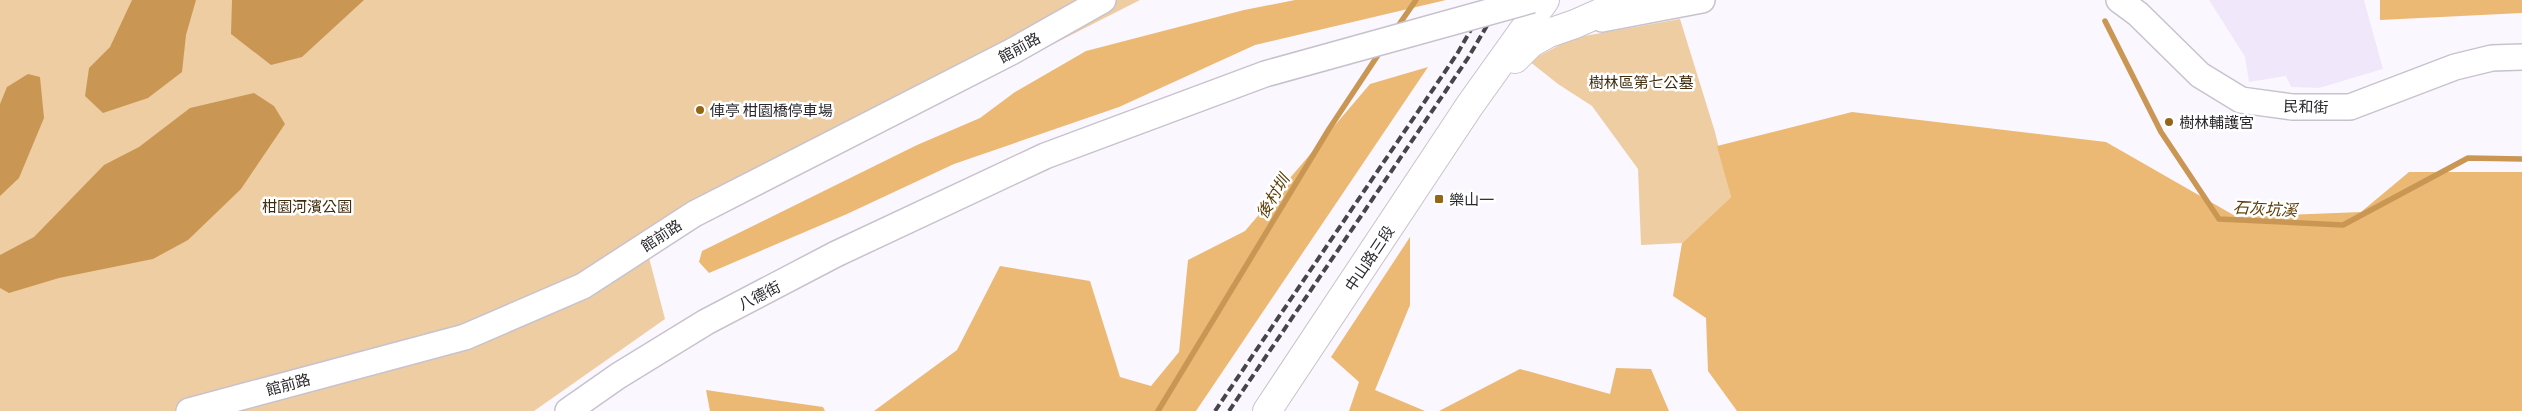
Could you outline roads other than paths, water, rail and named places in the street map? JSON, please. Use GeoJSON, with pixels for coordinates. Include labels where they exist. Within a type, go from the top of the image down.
{"type":"FeatureCollection","features":[{"type":"Feature","properties":{"kind":"main road","name":"中山路三段"},"geometry":{"type":"LineString","coordinates":[[1267,411],[1470,105],[1545,0]]}},
{"type":"Feature","properties":{"kind":"main road","name":"中山路三段"},"geometry":{"type":"LineString","coordinates":[[1470,105],[1531,43],[1549,33],[1575,24],[1629,0]]}},
{"type":"Feature","properties":{"kind":"street","name":"館前路"},"geometry":{"type":"LineString","coordinates":[[196,410],[465,338],[583,286],[694,214],[1011,52],[1103,0]]}},
{"type":"Feature","properties":{"kind":"street","name":"八德街"},"geometry":{"type":"LineString","coordinates":[[568,411],[706,322],[836,254],[1045,156],[1265,74],[1532,0]]}},
{"type":"Feature","properties":{"kind":"street"},"geometry":{"type":"LineString","coordinates":[[1575,24],[1702,0]]}},
{"type":"Feature","properties":{"kind":"street","name":"民和街"},"geometry":{"type":"LineString","coordinates":[[2119,0],[2138,14],[2200,75],[2241,100],[2292,106],[2350,106],[2455,67],[2492,58],[2522,58]]}},
{"type":"Feature","properties":{"kind":"street","name":"八德街"},"geometry":{"type":"LineString","coordinates":[[582,411],[682,337]]}},
{"type":"Feature","properties":{"kind":"waterway","name":"後村圳"},"geometry":{"type":"LineString","coordinates":[[1396,29],[1416,0]]}},
{"type":"Feature","properties":{"kind":"waterway","name":"石灰坑溪"},"geometry":{"type":"LineString","coordinates":[[2105,21],[2161,132],[2219,219],[2343,225],[2468,158],[2522,159]]}},
{"type":"Feature","properties":{"kind":"waterway","name":"後村圳"},"geometry":{"type":"LineString","coordinates":[[1158,411],[1329,129],[1382,49]]}},
{"type":"Feature","properties":{"kind":"railway"},"geometry":{"type":"LineString","coordinates":[[1215,411],[1457,54],[1488,0]]}},
{"type":"Feature","properties":{"kind":"railway"},"geometry":{"type":"LineString","coordinates":[[1229,411],[1468,58],[1502,0]]}},
{"type":"Feature","properties":{"kind":"place","name":"俥亭 柑園橋停車場"},"geometry":{"type":"Point","coordinates":[700,110]}},
{"type":"Feature","properties":{"kind":"place","name":"樹林輔護宮"},"geometry":{"type":"Point","coordinates":[2169,122]}},
{"type":"Feature","properties":{"kind":"place","name":"樂山一"},"geometry":{"type":"Point","coordinates":[1439,199]}},
{"type":"Feature","properties":{"kind":"park label","name":"樹林區第七公墓"},"geometry":{"type":"Point","coordinates":[1641,82]}},
{"type":"Feature","properties":{"kind":"park label","name":"柑園河濱公園"},"geometry":{"type":"Point","coordinates":[307,206]}}]}
